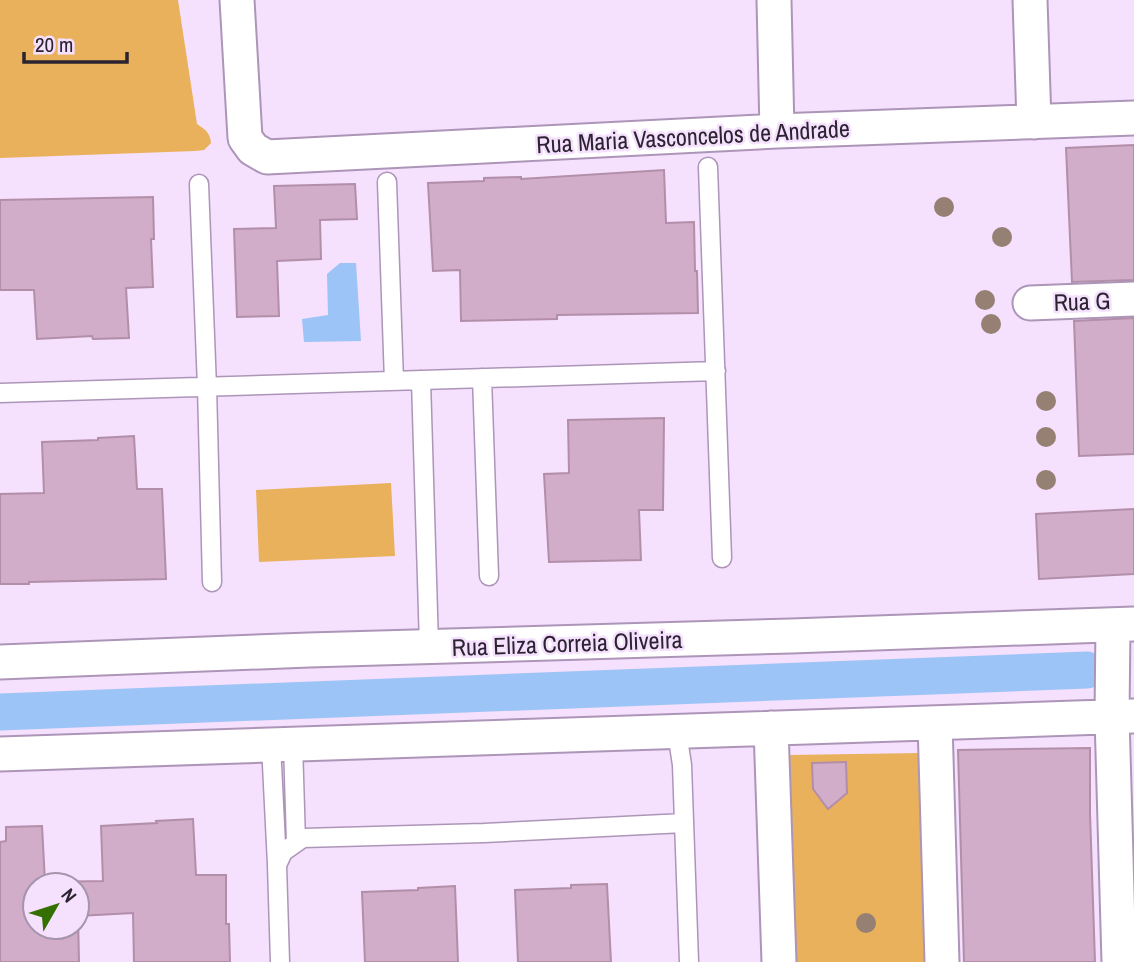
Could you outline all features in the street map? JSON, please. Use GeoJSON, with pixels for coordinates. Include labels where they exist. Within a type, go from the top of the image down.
{"type":"FeatureCollection","features":[{"type":"Feature","properties":{"kind":"street","name":"Rua Maria Vasconcelos de Andrade"},"geometry":{"type":"LineString","coordinates":[[237,0],[245,138],[253,149],[267,157],[777,131],[1134,118]]}},
{"type":"Feature","properties":{"kind":"street"},"geometry":{"type":"LineString","coordinates":[[774,0],[777,131]]}},
{"type":"Feature","properties":{"kind":"street"},"geometry":{"type":"LineString","coordinates":[[1030,0],[1034,122]]}},
{"type":"Feature","properties":{"kind":"street","name":"Rua G"},"geometry":{"type":"LineString","coordinates":[[1030,303],[1134,299]]}},
{"type":"Feature","properties":{"kind":"street"},"geometry":{"type":"LineString","coordinates":[[1119,962],[1124,625]]}},
{"type":"Feature","properties":{"kind":"street","name":"Rua Eliza Correia Oliveira"},"geometry":{"type":"LineString","coordinates":[[0,663],[429,646],[1124,625]]}},
{"type":"Feature","properties":{"kind":"street"},"geometry":{"type":"LineString","coordinates":[[0,754],[1123,716]]}},
{"type":"Feature","properties":{"kind":"street"},"geometry":{"type":"LineString","coordinates":[[936,723],[943,962]]}},
{"type":"Feature","properties":{"kind":"street"},"geometry":{"type":"LineString","coordinates":[[771,728],[779,962]]}},
{"type":"Feature","properties":{"kind":"lane"},"geometry":{"type":"LineString","coordinates":[[708,167],[722,558]]}},
{"type":"Feature","properties":{"kind":"lane"},"geometry":{"type":"LineString","coordinates":[[387,182],[394,381]]}},
{"type":"Feature","properties":{"kind":"lane"},"geometry":{"type":"LineString","coordinates":[[199,184],[212,582]]}},
{"type":"Feature","properties":{"kind":"lane"},"geometry":{"type":"LineString","coordinates":[[0,393],[716,371]]}},
{"type":"Feature","properties":{"kind":"lane"},"geometry":{"type":"LineString","coordinates":[[482,378],[489,576]]}},
{"type":"Feature","properties":{"kind":"lane"},"geometry":{"type":"LineString","coordinates":[[421,380],[429,646]]}},
{"type":"Feature","properties":{"kind":"lane"},"geometry":{"type":"LineString","coordinates":[[677,732],[682,765],[689,962]]}},
{"type":"Feature","properties":{"kind":"lane"},"geometry":{"type":"LineString","coordinates":[[282,745],[296,842]]}},
{"type":"Feature","properties":{"kind":"lane"},"geometry":{"type":"LineString","coordinates":[[280,962],[277,865],[282,745]]}},
{"type":"Feature","properties":{"kind":"lane"},"geometry":{"type":"LineString","coordinates":[[277,865],[283,852],[303,838],[684,824]]}},
{"type":"Feature","properties":{"kind":"shaded area"},"geometry":{"type":"Polygon","coordinates":[[[0,0],[178,0],[197,124],[207,132],[211,143],[204,150],[195,151],[0,158],[0,0]]]}},
{"type":"Feature","properties":{"kind":"shaded area"},"geometry":{"type":"Polygon","coordinates":[[[391,483],[395,556],[259,562],[256,490],[391,483]]]}},
{"type":"Feature","properties":{"kind":"shaded area"},"geometry":{"type":"Polygon","coordinates":[[[921,753],[927,962],[794,962],[789,755],[921,753]]]}},
{"type":"Feature","properties":{"kind":"water"},"geometry":{"type":"Polygon","coordinates":[[[340,263],[356,263],[361,341],[304,342],[302,319],[328,315],[327,274],[340,263]]]}},
{"type":"Feature","properties":{"kind":"building"},"geometry":{"type":"Polygon","coordinates":[[[1134,145],[1134,280],[1072,282],[1066,148],[1134,145]]]}},
{"type":"Feature","properties":{"kind":"building"},"geometry":{"type":"Polygon","coordinates":[[[664,170],[666,223],[694,222],[698,313],[557,315],[557,319],[461,321],[460,270],[433,271],[428,183],[664,170]]]}},
{"type":"Feature","properties":{"kind":"building"},"geometry":{"type":"Polygon","coordinates":[[[355,184],[357,219],[320,220],[321,259],[277,261],[279,316],[237,317],[234,229],[276,228],[274,186],[355,184]]]}},
{"type":"Feature","properties":{"kind":"building"},"geometry":{"type":"Polygon","coordinates":[[[153,197],[153,287],[126,288],[129,338],[93,339],[92,336],[37,339],[34,290],[0,290],[0,200],[153,197]]]}},
{"type":"Feature","properties":{"kind":"building"},"geometry":{"type":"Polygon","coordinates":[[[1134,318],[1134,454],[1079,456],[1074,321],[1134,318]]]}},
{"type":"Feature","properties":{"kind":"building"},"geometry":{"type":"Polygon","coordinates":[[[664,418],[663,510],[639,510],[641,560],[549,562],[544,474],[569,473],[568,420],[664,418]]]}},
{"type":"Feature","properties":{"kind":"building"},"geometry":{"type":"Polygon","coordinates":[[[134,436],[137,489],[162,489],[166,579],[0,584],[0,494],[44,493],[42,442],[134,436]]]}},
{"type":"Feature","properties":{"kind":"building"},"geometry":{"type":"Polygon","coordinates":[[[1134,509],[1134,574],[1039,579],[1036,514],[1134,509]]]}},
{"type":"Feature","properties":{"kind":"building"},"geometry":{"type":"Polygon","coordinates":[[[1090,748],[1095,962],[964,962],[958,750],[1090,748]]]}},
{"type":"Feature","properties":{"kind":"building"},"geometry":{"type":"Polygon","coordinates":[[[846,762],[847,793],[828,809],[813,789],[812,763],[846,762]]]}},
{"type":"Feature","properties":{"kind":"building"},"geometry":{"type":"Polygon","coordinates":[[[193,819],[196,875],[226,875],[226,924],[229,924],[230,962],[134,962],[133,913],[91,915],[91,881],[103,881],[101,826],[157,823],[156,821],[193,819]]]}},
{"type":"Feature","properties":{"kind":"building"},"geometry":{"type":"Polygon","coordinates":[[[42,826],[44,871],[21,871],[21,941],[79,941],[79,962],[0,962],[0,842],[6,841],[6,827],[42,826]]]}},
{"type":"Feature","properties":{"kind":"building"},"geometry":{"type":"Polygon","coordinates":[[[607,884],[611,962],[518,962],[515,890],[607,884]]]}},
{"type":"Feature","properties":{"kind":"building"},"geometry":{"type":"Polygon","coordinates":[[[455,886],[458,962],[365,962],[362,892],[455,886]]]}},
{"type":"Feature","properties":{"kind":"waterway"},"geometry":{"type":"LineString","coordinates":[[0,712],[1087,670]]}}]}
